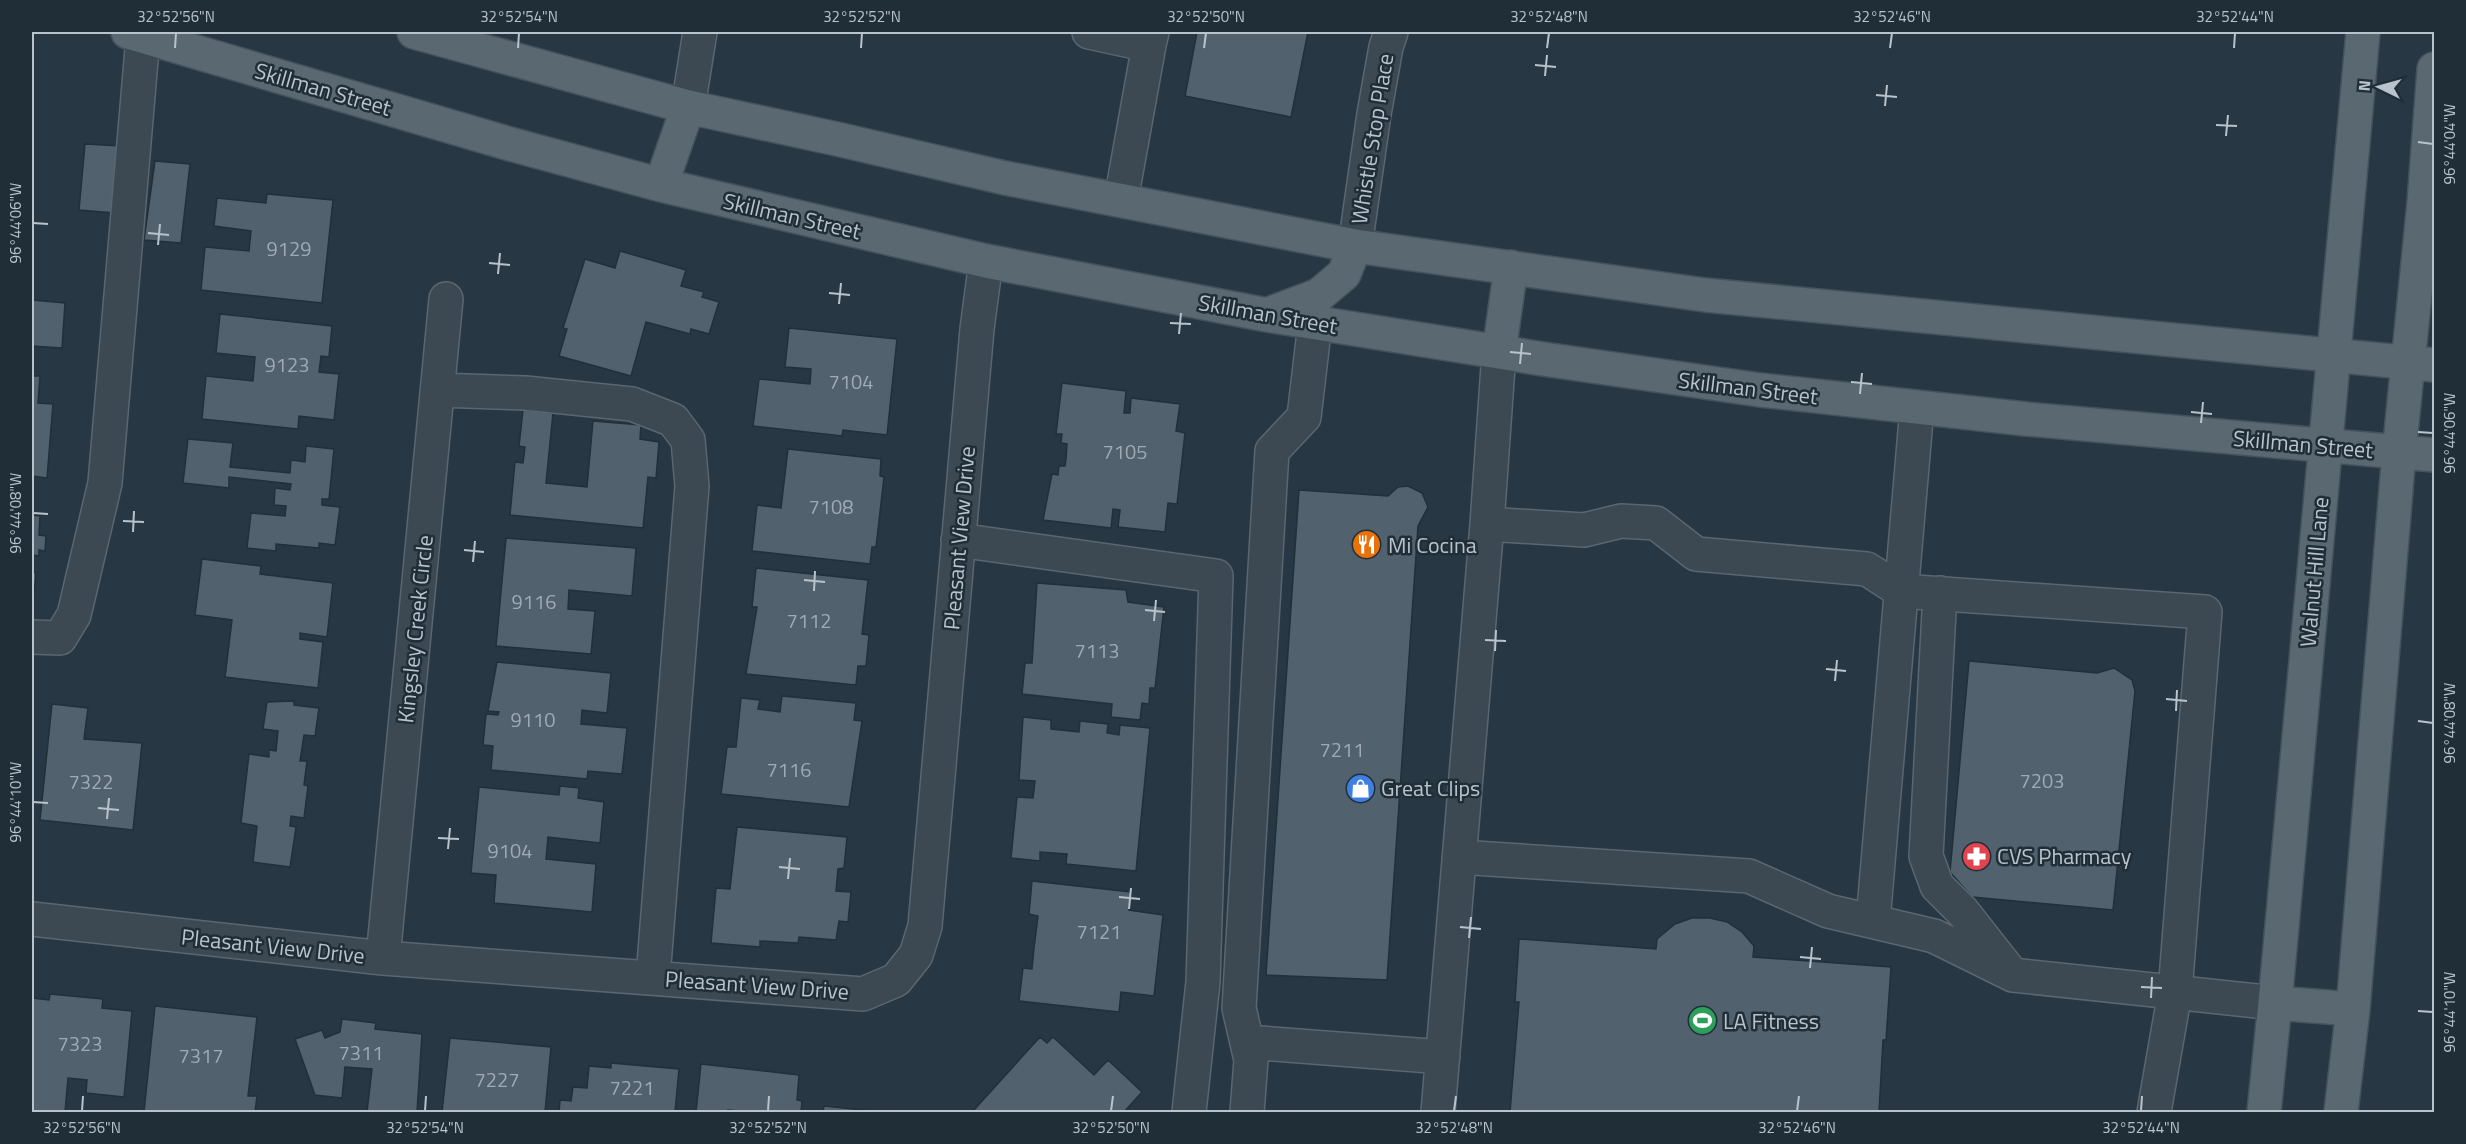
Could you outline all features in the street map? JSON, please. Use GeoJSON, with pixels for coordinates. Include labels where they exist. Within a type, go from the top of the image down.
{"type":"FeatureCollection","features":[{"type":"Feature","properties":{"kind":"main road"},"geometry":{"type":"LineString","coordinates":[[414,32],[688,107],[1005,178],[1355,246],[1706,295],[2421,364]]}},
{"type":"Feature","properties":{"kind":"main road","name":"Walnut Hill Lane"},"geometry":{"type":"LineString","coordinates":[[2264,1113],[2363,32]]}},
{"type":"Feature","properties":{"kind":"main road","name":"Skillman Street"},"geometry":{"type":"LineString","coordinates":[[136,34],[510,144],[662,185],[986,261],[1267,315],[1498,352],[1760,390],[1917,408],[2434,455]]}},
{"type":"Feature","properties":{"kind":"main road"},"geometry":{"type":"LineString","coordinates":[[2341,1113],[2353,1009],[2400,453],[2421,364],[2424,203],[2434,69]]}},
{"type":"Feature","properties":{"kind":"main road"},"geometry":{"type":"LineString","coordinates":[[662,185],[688,107]]}},
{"type":"Feature","properties":{"kind":"main road"},"geometry":{"type":"LineString","coordinates":[[2424,203],[2434,234]]}},
{"type":"Feature","properties":{"kind":"main road"},"geometry":{"type":"LineString","coordinates":[[1267,315],[1319,295],[1344,274],[1355,246]]}},
{"type":"Feature","properties":{"kind":"main road"},"geometry":{"type":"LineString","coordinates":[[1498,352],[1511,267]]}},
{"type":"Feature","properties":{"kind":"main road"},"geometry":{"type":"LineString","coordinates":[[2275,1004],[2353,1009]]}},
{"type":"Feature","properties":{"kind":"street"},"geometry":{"type":"LineString","coordinates":[[688,107],[700,32]]}},
{"type":"Feature","properties":{"kind":"street"},"geometry":{"type":"LineString","coordinates":[[1089,32],[1150,38],[1121,200]]}},
{"type":"Feature","properties":{"kind":"street","name":"Whistle Stop Place"},"geometry":{"type":"LineString","coordinates":[[1355,246],[1374,114],[1386,47],[1391,32]]}},
{"type":"Feature","properties":{"kind":"street"},"geometry":{"type":"LineString","coordinates":[[32,637],[60,638],[74,615],[105,483],[136,34]]}},
{"type":"Feature","properties":{"kind":"street","name":"Pleasant View Drive"},"geometry":{"type":"LineString","coordinates":[[32,919],[383,958],[863,994],[896,980],[916,956],[925,926],[977,329],[986,261]]}},
{"type":"Feature","properties":{"kind":"street","name":"Kingsley Creek Circle"},"geometry":{"type":"LineString","coordinates":[[383,958],[446,299]]}},
{"type":"Feature","properties":{"kind":"street"},"geometry":{"type":"LineString","coordinates":[[1247,1113],[1251,1060],[1239,1008],[1272,451],[1304,417],[1315,323]]}},
{"type":"Feature","properties":{"kind":"street"},"geometry":{"type":"LineString","coordinates":[[1438,1113],[1498,352]]}},
{"type":"Feature","properties":{"kind":"street"},"geometry":{"type":"LineString","coordinates":[[438,390],[525,393],[632,404],[673,420],[688,440],[692,486],[653,977]]}},
{"type":"Feature","properties":{"kind":"street"},"geometry":{"type":"LineString","coordinates":[[1873,921],[1917,408]]}},
{"type":"Feature","properties":{"kind":"street"},"geometry":{"type":"LineString","coordinates":[[1486,524],[1584,530],[1622,521],[1656,523],[1696,554],[1868,569],[1901,591],[2205,612],[2175,992],[2154,1113]]}},
{"type":"Feature","properties":{"kind":"street"},"geometry":{"type":"LineString","coordinates":[[958,540],[1216,576],[1203,982],[1189,1113]]}},
{"type":"Feature","properties":{"kind":"street"},"geometry":{"type":"LineString","coordinates":[[1940,593],[1926,856],[1937,886],[1964,912],[2013,975]]}},
{"type":"Feature","properties":{"kind":"street"},"geometry":{"type":"LineString","coordinates":[[1459,856],[1749,876],[1828,911],[1934,936],[2013,975],[2275,1004]]}},
{"type":"Feature","properties":{"kind":"street"},"geometry":{"type":"LineString","coordinates":[[1247,1042],[1443,1057]]}},
{"type":"Feature","properties":{"kind":"building"},"geometry":{"type":"Polygon","coordinates":[[[1197,32],[1308,32],[1291,117],[1185,96],[1197,32]]]}},
{"type":"Feature","properties":{"kind":"building"},"geometry":{"type":"Polygon","coordinates":[[[85,144],[121,146],[115,213],[79,210],[85,144]]]}},
{"type":"Feature","properties":{"kind":"building"},"geometry":{"type":"Polygon","coordinates":[[[155,161],[190,164],[181,243],[144,240],[155,161]]]}},
{"type":"Feature","properties":{"kind":"building"},"geometry":{"type":"Polygon","coordinates":[[[267,194],[333,200],[322,303],[201,290],[205,247],[249,251],[251,231],[214,226],[217,198],[266,203],[267,194]]]}},
{"type":"Feature","properties":{"kind":"building"},"geometry":{"type":"Polygon","coordinates":[[[620,251],[686,270],[681,286],[704,292],[702,297],[719,302],[709,334],[691,329],[690,334],[646,322],[631,376],[559,356],[567,329],[563,328],[585,259],[615,268],[620,251]]]}},
{"type":"Feature","properties":{"kind":"building"},"geometry":{"type":"Polygon","coordinates":[[[32,300],[65,303],[62,348],[32,346],[32,300]]]}},
{"type":"Feature","properties":{"kind":"building"},"geometry":{"type":"Polygon","coordinates":[[[220,314],[332,326],[329,357],[321,356],[319,372],[339,374],[334,420],[299,416],[298,429],[202,419],[206,376],[253,381],[255,357],[216,353],[220,314]]]}},
{"type":"Feature","properties":{"kind":"building"},"geometry":{"type":"Polygon","coordinates":[[[789,328],[897,339],[887,435],[843,430],[842,436],[753,426],[759,379],[810,384],[811,369],[785,367],[789,328]]]}},
{"type":"Feature","properties":{"kind":"building"},"geometry":{"type":"Polygon","coordinates":[[[32,376],[40,376],[38,403],[53,404],[47,478],[32,476],[32,376]]]}},
{"type":"Feature","properties":{"kind":"building"},"geometry":{"type":"Polygon","coordinates":[[[1062,383],[1126,391],[1124,413],[1130,413],[1131,398],[1180,404],[1176,431],[1185,433],[1177,504],[1168,503],[1165,532],[1118,527],[1120,510],[1113,509],[1111,528],[1043,520],[1052,474],[1058,475],[1059,466],[1065,466],[1066,459],[1067,444],[1061,443],[1062,434],[1056,434],[1062,383]]]}},
{"type":"Feature","properties":{"kind":"building"},"geometry":{"type":"Polygon","coordinates":[[[523,410],[553,413],[546,483],[587,487],[593,421],[641,425],[640,439],[659,442],[656,478],[648,477],[643,528],[510,515],[515,462],[523,463],[525,447],[519,446],[523,410]]]}},
{"type":"Feature","properties":{"kind":"building"},"geometry":{"type":"Polygon","coordinates":[[[188,439],[233,443],[230,467],[290,473],[291,460],[305,462],[306,446],[334,449],[329,499],[322,499],[322,505],[340,507],[335,545],[319,543],[319,548],[276,544],[276,551],[247,548],[251,513],[285,516],[286,506],[274,505],[275,488],[290,490],[291,484],[229,477],[229,488],[183,483],[188,439]]]}},
{"type":"Feature","properties":{"kind":"building"},"geometry":{"type":"Polygon","coordinates":[[[788,449],[881,459],[880,476],[884,477],[876,547],[872,547],[870,564],[752,551],[757,505],[781,508],[788,449]]]}},
{"type":"Feature","properties":{"kind":"building"},"geometry":{"type":"Polygon","coordinates":[[[1408,486],[1422,493],[1428,507],[1418,526],[1387,980],[1266,975],[1299,490],[1388,496],[1398,487],[1408,486]]]}},
{"type":"Feature","properties":{"kind":"building"},"geometry":{"type":"Polygon","coordinates":[[[32,515],[40,516],[39,535],[46,536],[45,551],[39,550],[39,556],[32,555],[32,515]]]}},
{"type":"Feature","properties":{"kind":"building"},"geometry":{"type":"Polygon","coordinates":[[[506,538],[636,548],[632,596],[569,590],[568,609],[595,611],[591,654],[496,646],[506,538]]]}},
{"type":"Feature","properties":{"kind":"building"},"geometry":{"type":"Polygon","coordinates":[[[202,559],[261,566],[260,574],[333,583],[327,637],[300,633],[300,639],[323,642],[318,688],[225,677],[232,620],[195,615],[202,559]]]}},
{"type":"Feature","properties":{"kind":"building"},"geometry":{"type":"Polygon","coordinates":[[[756,568],[868,580],[862,634],[869,635],[866,666],[858,666],[856,685],[746,674],[757,607],[752,607],[756,568]]]}},
{"type":"Feature","properties":{"kind":"building"},"geometry":{"type":"Polygon","coordinates":[[[32,572],[36,573],[32,616],[32,572]]]}},
{"type":"Feature","properties":{"kind":"building"},"geometry":{"type":"Polygon","coordinates":[[[1037,583],[1126,590],[1128,602],[1164,607],[1155,688],[1150,688],[1149,704],[1142,703],[1140,720],[1111,717],[1112,704],[1022,694],[1025,663],[1032,663],[1037,583]]]}},
{"type":"Feature","properties":{"kind":"building","name":"CVS Pharmacy"},"geometry":{"type":"Polygon","coordinates":[[[1969,661],[2097,673],[2114,668],[2132,680],[2135,691],[2113,910],[1972,897],[1950,872],[1969,661]]]}},
{"type":"Feature","properties":{"kind":"building"},"geometry":{"type":"Polygon","coordinates":[[[497,662],[611,673],[607,713],[582,710],[581,724],[627,728],[622,774],[588,771],[587,779],[491,770],[493,746],[483,745],[486,714],[498,715],[499,712],[488,711],[497,662]]]}},
{"type":"Feature","properties":{"kind":"building"},"geometry":{"type":"Polygon","coordinates":[[[782,696],[856,703],[854,720],[862,721],[849,807],[721,794],[727,747],[736,747],[741,698],[760,700],[758,709],[780,712],[782,696]]]}},
{"type":"Feature","properties":{"kind":"building"},"geometry":{"type":"Polygon","coordinates":[[[294,701],[294,705],[319,708],[315,736],[304,735],[300,761],[307,761],[304,785],[308,786],[304,818],[291,816],[290,826],[296,827],[290,867],[253,862],[257,826],[241,823],[249,754],[269,757],[269,750],[276,751],[278,731],[263,729],[267,702],[294,701]]]}},
{"type":"Feature","properties":{"kind":"building"},"geometry":{"type":"Polygon","coordinates":[[[52,704],[88,708],[84,739],[142,743],[133,830],[40,820],[52,704]]]}},
{"type":"Feature","properties":{"kind":"building"},"geometry":{"type":"Polygon","coordinates":[[[1023,717],[1051,720],[1051,729],[1079,732],[1080,721],[1108,724],[1107,733],[1119,735],[1120,725],[1150,728],[1136,871],[1066,864],[1067,854],[1040,852],[1040,861],[1011,858],[1017,797],[1033,798],[1035,781],[1019,780],[1023,717]]]}},
{"type":"Feature","properties":{"kind":"building"},"geometry":{"type":"Polygon","coordinates":[[[560,786],[579,788],[578,798],[604,802],[600,843],[548,837],[546,859],[596,864],[592,912],[494,903],[496,875],[471,873],[479,787],[559,795],[560,786]]]}},
{"type":"Feature","properties":{"kind":"building"},"geometry":{"type":"Polygon","coordinates":[[[737,827],[847,837],[844,868],[838,869],[836,891],[851,892],[848,922],[839,921],[836,940],[799,937],[798,943],[760,941],[760,947],[711,943],[716,888],[730,889],[737,827]]]}},
{"type":"Feature","properties":{"kind":"building"},"geometry":{"type":"Polygon","coordinates":[[[1032,881],[1131,892],[1129,910],[1163,915],[1154,996],[1121,992],[1119,1012],[1019,1001],[1023,968],[1032,969],[1038,916],[1029,914],[1032,881]]]}},
{"type":"Feature","properties":{"kind":"building","name":"LA Fitness"},"geometry":{"type":"Polygon","coordinates":[[[1692,918],[1710,918],[1727,922],[1742,932],[1754,946],[1753,957],[1891,967],[1886,1040],[1883,1040],[1879,1112],[1510,1112],[1519,1002],[1515,1002],[1519,939],[1656,949],[1657,939],[1675,924],[1692,918]]]}},
{"type":"Feature","properties":{"kind":"building"},"geometry":{"type":"Polygon","coordinates":[[[50,994],[103,999],[102,1008],[132,1011],[124,1097],[86,1093],[87,1080],[68,1078],[65,1112],[32,1112],[32,998],[49,1000],[50,994]]]}},
{"type":"Feature","properties":{"kind":"building"},"geometry":{"type":"Polygon","coordinates":[[[155,1006],[257,1017],[248,1096],[257,1096],[255,1112],[144,1112],[155,1006]]]}},
{"type":"Feature","properties":{"kind":"building"},"geometry":{"type":"Polygon","coordinates":[[[342,1019],[376,1023],[375,1029],[422,1034],[417,1112],[367,1112],[372,1069],[345,1067],[342,1098],[315,1095],[295,1039],[322,1030],[325,1038],[340,1032],[342,1019]]]}},
{"type":"Feature","properties":{"kind":"building"},"geometry":{"type":"Polygon","coordinates":[[[1040,1037],[1047,1043],[1053,1037],[1094,1075],[1108,1060],[1142,1092],[1124,1112],[974,1112],[1040,1037]]]}},
{"type":"Feature","properties":{"kind":"building"},"geometry":{"type":"Polygon","coordinates":[[[450,1038],[551,1047],[545,1112],[442,1112],[450,1038]]]}},
{"type":"Feature","properties":{"kind":"building"},"geometry":{"type":"Polygon","coordinates":[[[611,1063],[679,1069],[675,1112],[559,1112],[560,1100],[571,1101],[573,1087],[587,1088],[589,1066],[611,1068],[611,1063]]]}},
{"type":"Feature","properties":{"kind":"building"},"geometry":{"type":"Polygon","coordinates":[[[701,1064],[799,1075],[797,1100],[802,1101],[801,1112],[728,1110],[728,1112],[696,1112],[701,1064]]]}},
{"type":"Feature","properties":{"kind":"building"},"geometry":{"type":"Polygon","coordinates":[[[824,1106],[882,1112],[823,1112],[824,1106]]]}},
{"type":"Feature","properties":{"kind":"place","name":"Mi Cocina"},"geometry":{"type":"Point","coordinates":[1367,545]}},
{"type":"Feature","properties":{"kind":"place","name":"Great Clips"},"geometry":{"type":"Point","coordinates":[1360,788]}},
{"type":"Feature","properties":{"kind":"place","name":"CVS Pharmacy"},"geometry":{"type":"Point","coordinates":[1976,856]}},
{"type":"Feature","properties":{"kind":"place","name":"LA Fitness"},"geometry":{"type":"Point","coordinates":[1702,1021]}}]}
